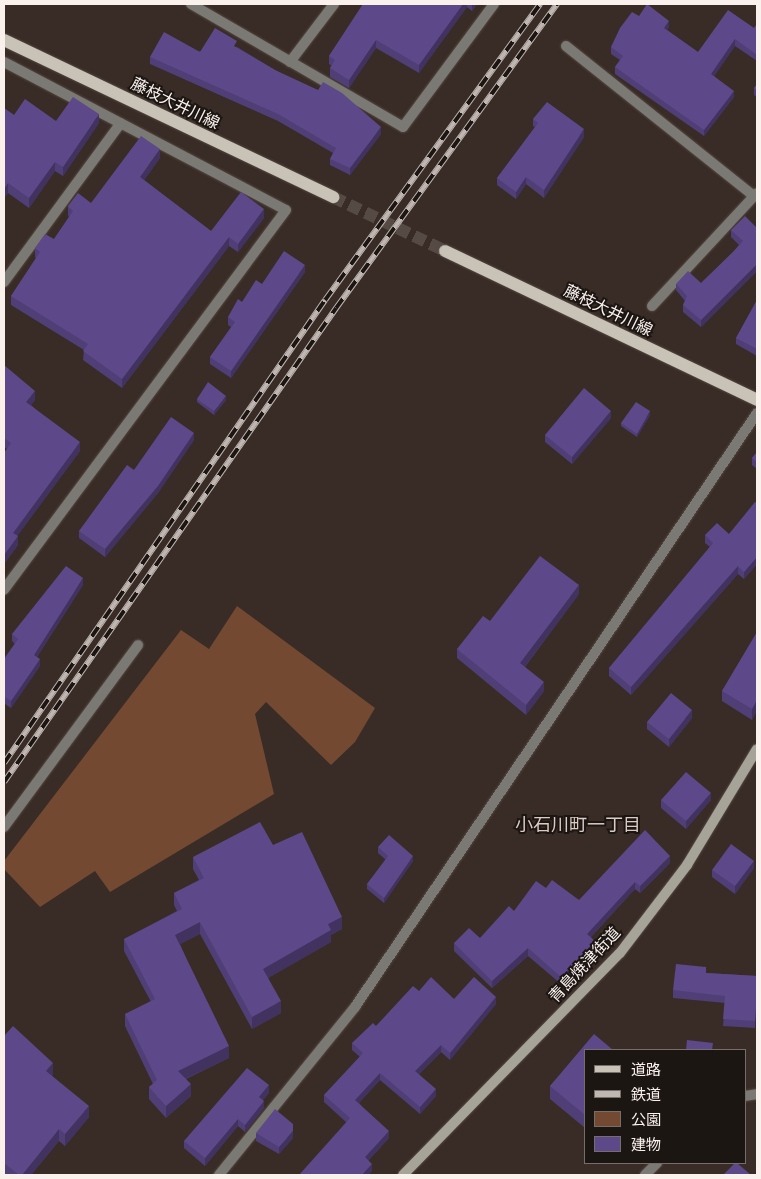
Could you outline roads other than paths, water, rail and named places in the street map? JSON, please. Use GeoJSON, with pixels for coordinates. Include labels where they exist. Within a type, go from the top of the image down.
{"type":"FeatureCollection","features":[{"type":"Feature","properties":{"kind":"main road","name":"藤枝大井川線"},"geometry":{"type":"LineString","coordinates":[[4,40],[333,197]]}},
{"type":"Feature","properties":{"kind":"main road","name":"藤枝大井川線"},"geometry":{"type":"LineString","coordinates":[[445,251],[757,400]]}},
{"type":"Feature","properties":{"kind":"main road","name":"青島焼津街道"},"geometry":{"type":"LineString","coordinates":[[402,1175],[620,953],[687,866],[757,750]]}},
{"type":"Feature","properties":{"kind":"street"},"geometry":{"type":"LineString","coordinates":[[191,4],[403,127],[494,4]]}},
{"type":"Feature","properties":{"kind":"street"},"geometry":{"type":"LineString","coordinates":[[290,62],[334,4]]}},
{"type":"Feature","properties":{"kind":"street"},"geometry":{"type":"LineString","coordinates":[[566,46],[756,195],[652,306]]}},
{"type":"Feature","properties":{"kind":"street"},"geometry":{"type":"LineString","coordinates":[[4,62],[286,210],[4,590]]}},
{"type":"Feature","properties":{"kind":"street"},"geometry":{"type":"LineString","coordinates":[[4,282],[121,124]]}},
{"type":"Feature","properties":{"kind":"street"},"geometry":{"type":"LineString","coordinates":[[219,1175],[355,1007],[757,413]]}},
{"type":"Feature","properties":{"kind":"street"},"geometry":{"type":"LineString","coordinates":[[4,827],[138,645]]}},
{"type":"Feature","properties":{"kind":"street"},"geometry":{"type":"LineString","coordinates":[[645,1175],[656,1164]]}},
{"type":"Feature","properties":{"kind":"tunnel"},"geometry":{"type":"LineString","coordinates":[[333,197],[445,251]]}},
{"type":"Feature","properties":{"kind":"railway"},"geometry":{"type":"LineString","coordinates":[[4,763],[325,300],[540,4]]}},
{"type":"Feature","properties":{"kind":"railway"},"geometry":{"type":"LineString","coordinates":[[4,782],[336,308],[557,4]]}},
{"type":"Feature","properties":{"kind":"district","name":"小石川町一丁目"},"geometry":{"type":"Point","coordinates":[578,825]}}]}
